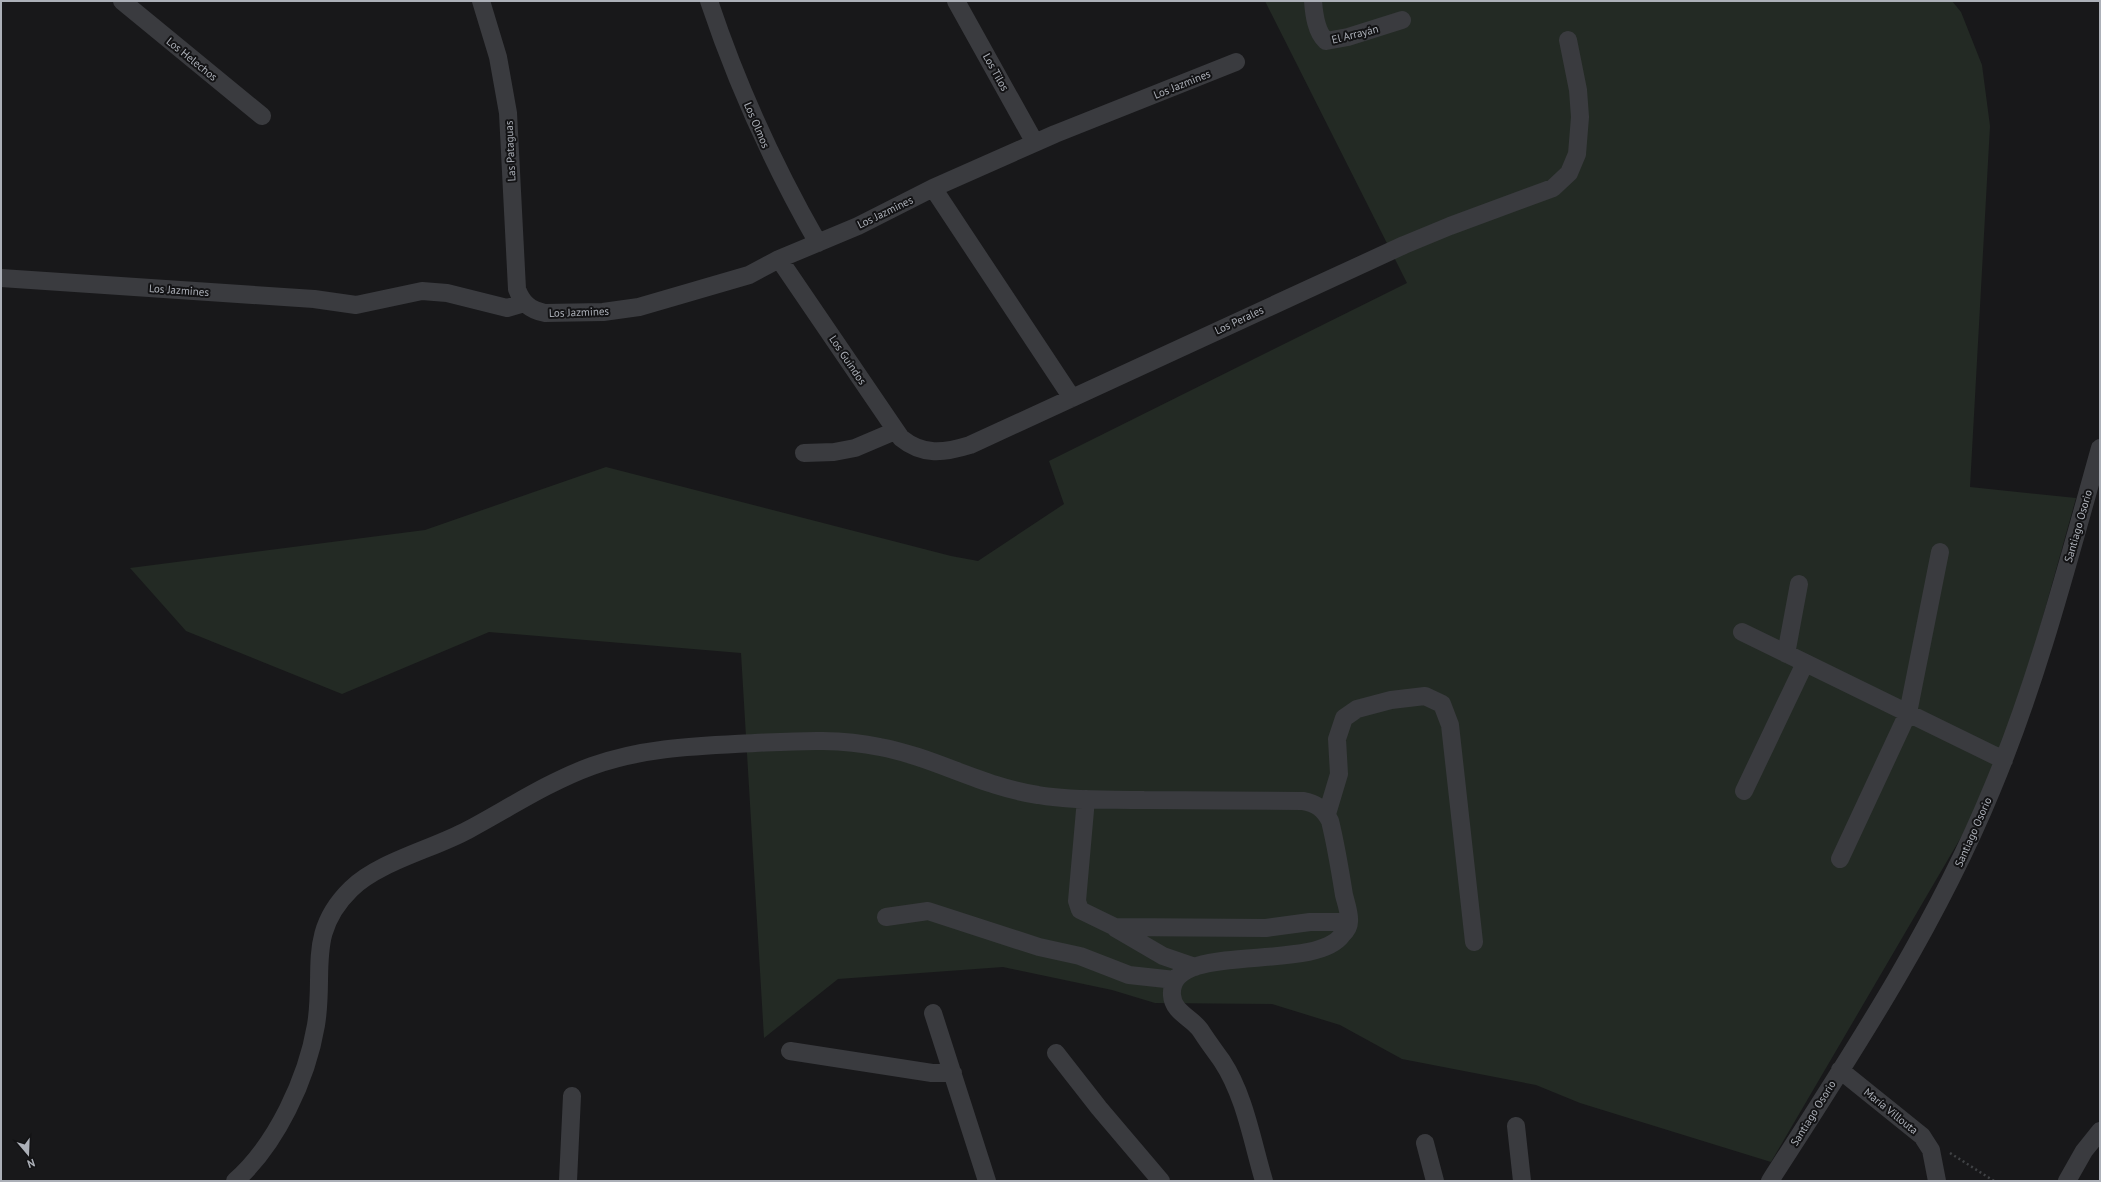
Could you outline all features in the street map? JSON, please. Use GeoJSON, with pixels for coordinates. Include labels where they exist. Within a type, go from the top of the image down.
{"type":"FeatureCollection","features":[{"type":"Feature","properties":{"kind":"street","name":"Los Helechos"},"geometry":{"type":"LineString","coordinates":[[122,1],[262,116]]}},
{"type":"Feature","properties":{"kind":"street","name":"Las Pataguas"},"geometry":{"type":"LineString","coordinates":[[481,1],[498,57],[508,113],[517,285],[524,303]]}},
{"type":"Feature","properties":{"kind":"street","name":"Los Olmos"},"geometry":{"type":"LineString","coordinates":[[709,1],[757,125],[785,184],[818,243]]}},
{"type":"Feature","properties":{"kind":"street","name":"Los Tilos"},"geometry":{"type":"LineString","coordinates":[[956,1],[1036,143]]}},
{"type":"Feature","properties":{"kind":"street","name":"El Arrayán"},"geometry":{"type":"LineString","coordinates":[[1313,1],[1318,28],[1321,36],[1326,41],[1348,37],[1402,20]]}},
{"type":"Feature","properties":{"kind":"street","name":"Los Perales"},"geometry":{"type":"LineString","coordinates":[[926,451],[944,452],[970,445],[1404,245],[1450,226],[1553,188],[1569,173],[1577,154],[1580,117],[1578,90],[1568,40]]}},
{"type":"Feature","properties":{"kind":"street","name":"Los Jazmines"},"geometry":{"type":"LineString","coordinates":[[1,278],[314,299],[356,305],[376,302],[422,291],[447,293],[507,308],[524,303],[537,312],[545,313],[603,312],[639,307],[749,275],[779,259],[858,226],[933,188],[1036,143],[1236,62]]}},
{"type":"Feature","properties":{"kind":"street"},"geometry":{"type":"LineString","coordinates":[[933,188],[1072,398]]}},
{"type":"Feature","properties":{"kind":"street","name":"Los Guindos"},"geometry":{"type":"LineString","coordinates":[[779,259],[895,431],[909,444],[926,451]]}},
{"type":"Feature","properties":{"kind":"street"},"geometry":{"type":"LineString","coordinates":[[804,453],[834,452],[855,448],[895,431]]}},
{"type":"Feature","properties":{"kind":"street","name":"Santiago Osorio"},"geometry":{"type":"LineString","coordinates":[[1770,1181],[1840,1070],[1937,908],[1966,849],[2004,760],[2027,695],[2100,448]]}},
{"type":"Feature","properties":{"kind":"street"},"geometry":{"type":"LineString","coordinates":[[1840,859],[1908,713],[1940,552]]}},
{"type":"Feature","properties":{"kind":"street"},"geometry":{"type":"LineString","coordinates":[[1786,654],[1799,584]]}},
{"type":"Feature","properties":{"kind":"street"},"geometry":{"type":"LineString","coordinates":[[1742,632],[2004,760]]}},
{"type":"Feature","properties":{"kind":"street"},"geometry":{"type":"LineString","coordinates":[[1744,791],[1805,663]]}},
{"type":"Feature","properties":{"kind":"street"},"geometry":{"type":"LineString","coordinates":[[1327,814],[1338,774],[1337,739],[1344,718],[1357,709],[1391,700],[1425,696],[1442,704],[1450,725],[1474,942]]}},
{"type":"Feature","properties":{"kind":"street"},"geometry":{"type":"LineString","coordinates":[[235,1181],[244,1173],[272,1135],[298,1086],[312,1044],[316,1024],[320,941],[328,920],[341,900],[352,887],[371,873],[458,835],[500,810],[563,778],[620,757],[667,748],[834,741],[864,744],[896,750],[993,785],[1020,792],[1059,798],[1303,801],[1317,805],[1327,814],[1332,827],[1349,922],[1340,938],[1334,944],[1319,951],[1264,959],[1232,959],[1195,967],[1184,971],[1175,980],[1172,986],[1173,1002],[1177,1008],[1201,1031],[1232,1080],[1240,1098],[1264,1181]]}},
{"type":"Feature","properties":{"kind":"street"},"geometry":{"type":"LineString","coordinates":[[1086,799],[1077,901],[1080,910],[1115,927],[1163,956],[1195,967]]}},
{"type":"Feature","properties":{"kind":"street"},"geometry":{"type":"LineString","coordinates":[[886,917],[928,911],[1039,947],[1080,956],[1129,975],[1175,980]]}},
{"type":"Feature","properties":{"kind":"street"},"geometry":{"type":"LineString","coordinates":[[1115,927],[1266,928],[1310,922],[1349,922]]}},
{"type":"Feature","properties":{"kind":"street"},"geometry":{"type":"LineString","coordinates":[[933,1013],[987,1181]]}},
{"type":"Feature","properties":{"kind":"street"},"geometry":{"type":"LineString","coordinates":[[790,1051],[932,1073],[953,1073]]}},
{"type":"Feature","properties":{"kind":"street"},"geometry":{"type":"LineString","coordinates":[[1056,1053],[1099,1108],[1161,1181]]}},
{"type":"Feature","properties":{"kind":"street","name":"María Villouta"},"geometry":{"type":"LineString","coordinates":[[1840,1070],[1922,1136],[1931,1150],[1937,1181]]}},
{"type":"Feature","properties":{"kind":"street"},"geometry":{"type":"LineString","coordinates":[[568,1181],[572,1096]]}},
{"type":"Feature","properties":{"kind":"street"},"geometry":{"type":"LineString","coordinates":[[1516,1126],[1522,1181]]}},
{"type":"Feature","properties":{"kind":"street"},"geometry":{"type":"LineString","coordinates":[[2067,1181],[2080,1157],[2099,1132]]}},
{"type":"Feature","properties":{"kind":"street"},"geometry":{"type":"LineString","coordinates":[[1425,1143],[1435,1181]]}},
{"type":"Feature","properties":{"kind":"path"},"geometry":{"type":"LineString","coordinates":[[1951,1153],[1994,1181]]}},
{"type":"Feature","properties":{"kind":"shaded area"},"geometry":{"type":"Polygon","coordinates":[[[1265,1],[1952,1],[1961,12],[1982,65],[1990,126],[1970,487],[2076,498],[2019,703],[1974,815],[1771,1162],[1580,1103],[1536,1085],[1402,1059],[1340,1025],[1272,1004],[1155,1003],[1112,990],[1003,967],[838,979],[764,1038],[741,653],[489,632],[342,694],[186,631],[130,568],[425,530],[606,467],[951,556],[978,561],[1064,504],[1049,461],[1407,283],[1265,1]]]}}]}
